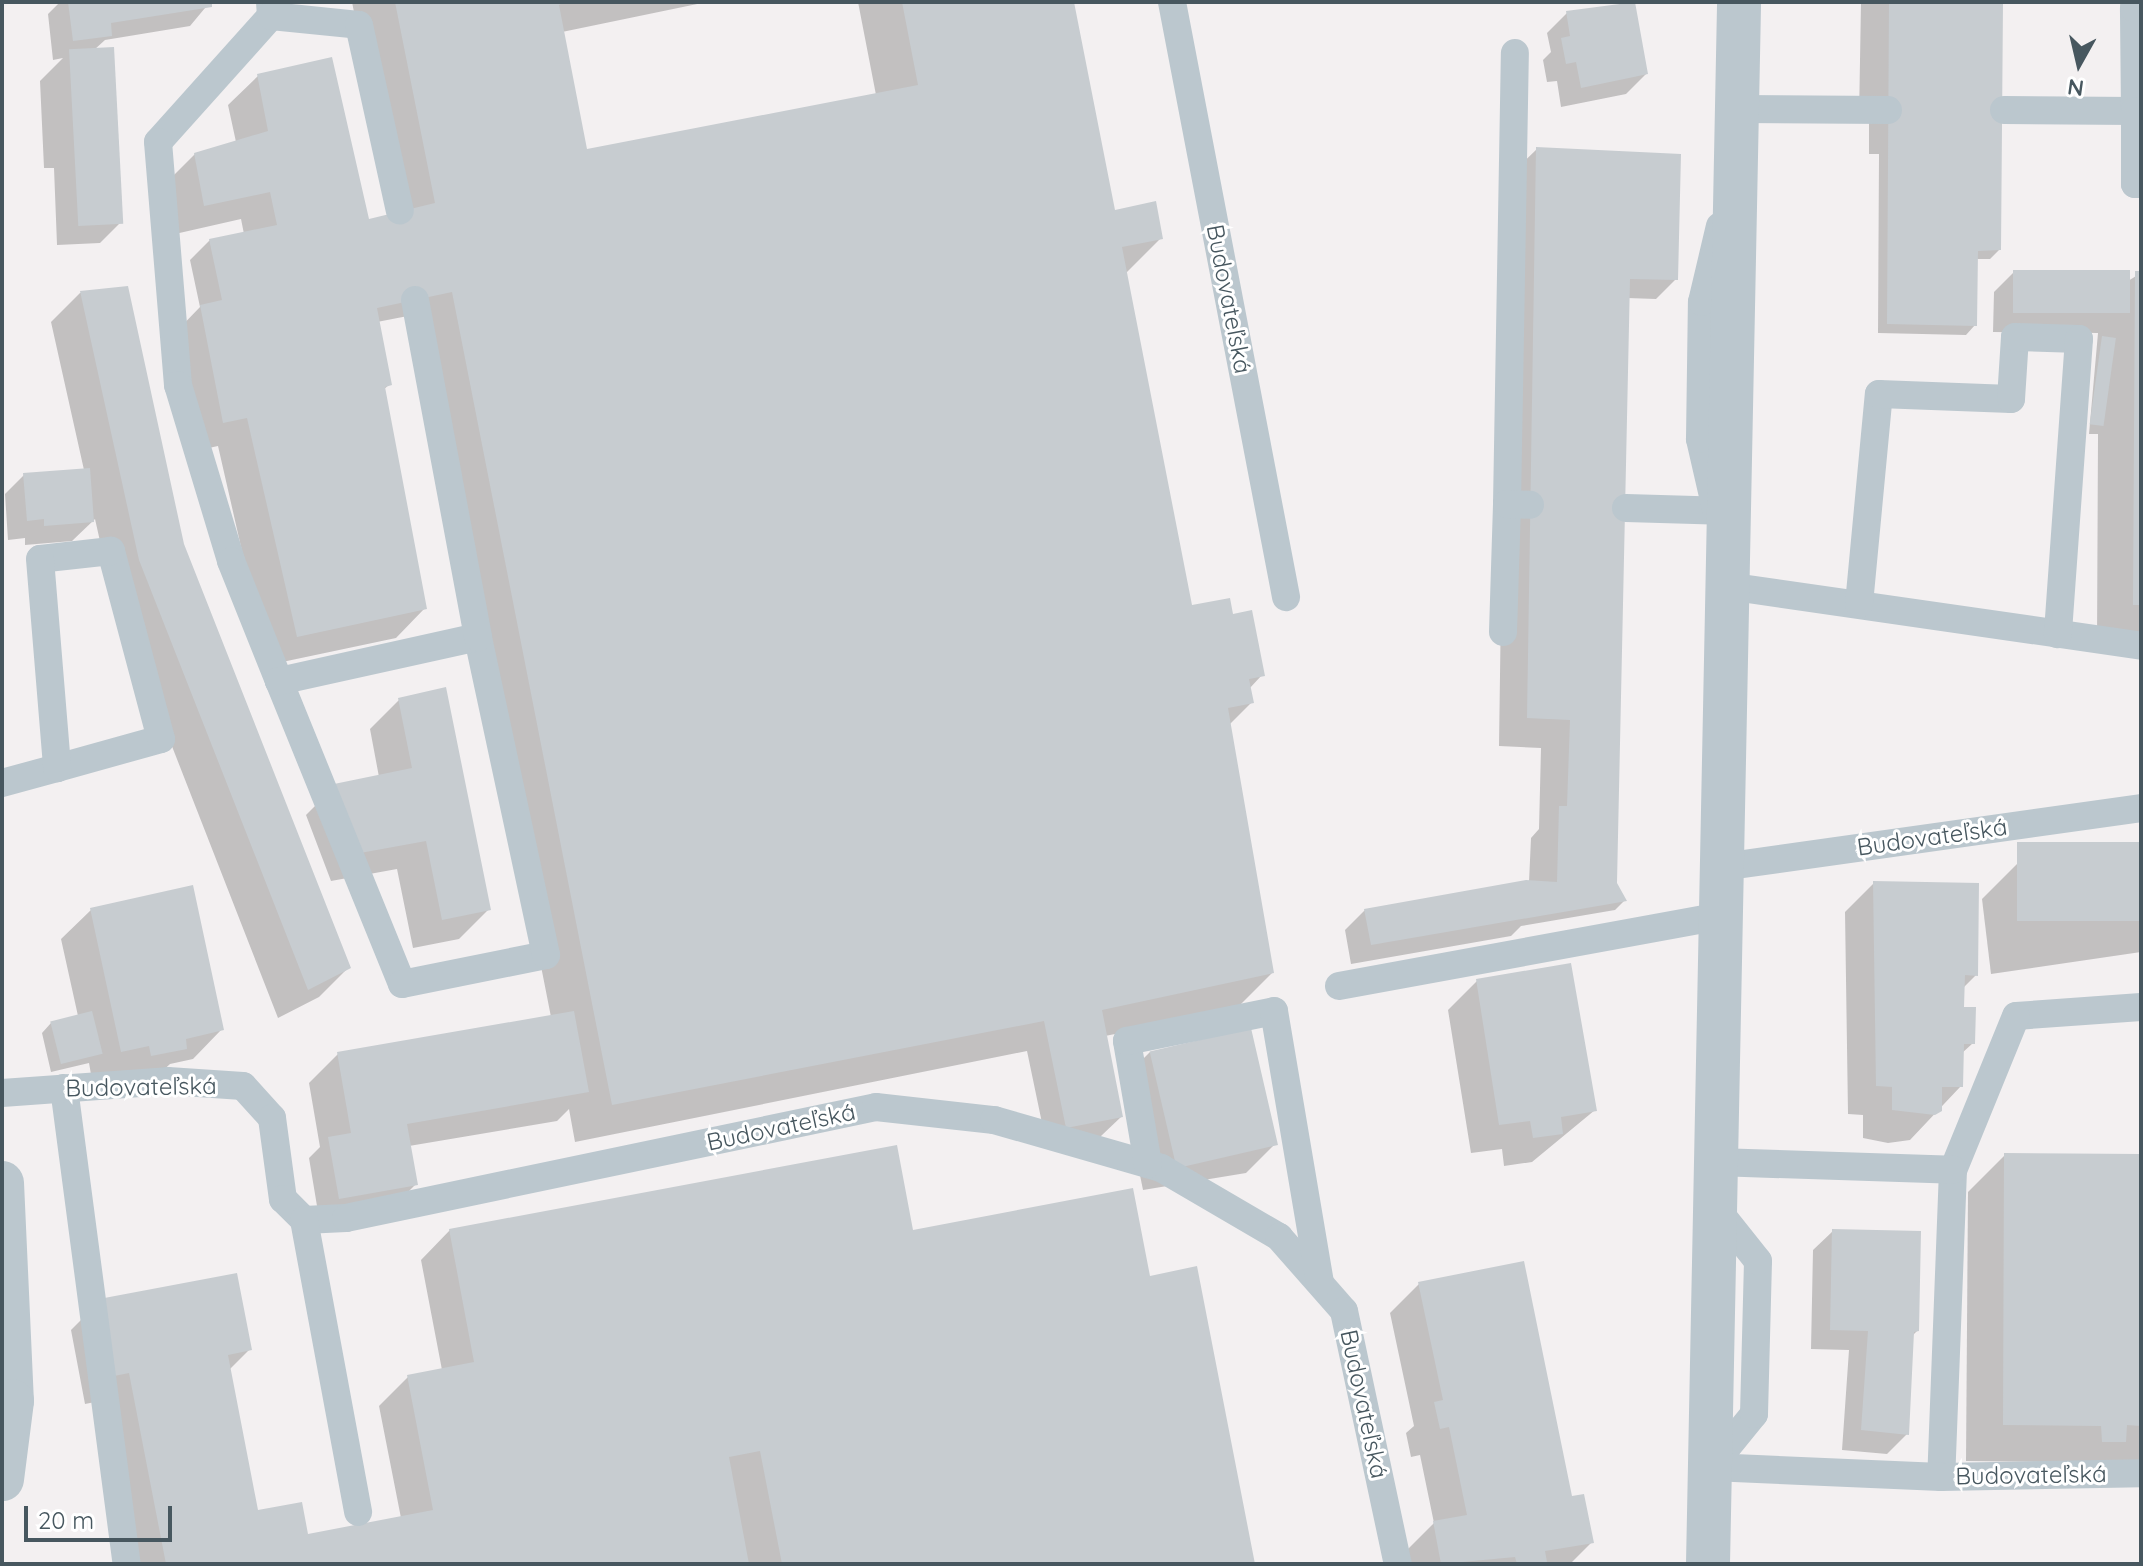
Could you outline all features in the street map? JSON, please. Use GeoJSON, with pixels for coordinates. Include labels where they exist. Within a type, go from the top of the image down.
{"type":"FeatureCollection","features":[{"type":"Feature","properties":{"kind":"street"},"geometry":{"type":"LineString","coordinates":[[1708,1564],[1728,573],[1723,511],[1739,2]]}},
{"type":"Feature","properties":{"kind":"street"},"geometry":{"type":"LineString","coordinates":[[2,1183],[12,1401],[2,1479]]}},
{"type":"Feature","properties":{"kind":"lane","name":"Budovateľská"},"geometry":{"type":"LineString","coordinates":[[1172,2],[1286,597]]}},
{"type":"Feature","properties":{"kind":"lane"},"geometry":{"type":"LineString","coordinates":[[2141,8],[2134,8],[2135,184],[2141,184]]}},
{"type":"Feature","properties":{"kind":"lane"},"geometry":{"type":"LineString","coordinates":[[400,211],[359,25],[270,9],[158,142],[178,385],[231,561],[402,984],[546,955],[478,637],[415,300]]}},
{"type":"Feature","properties":{"kind":"lane"},"geometry":{"type":"LineString","coordinates":[[1503,632],[1519,505],[1515,53]]}},
{"type":"Feature","properties":{"kind":"lane"},"geometry":{"type":"LineString","coordinates":[[1737,109],[1888,110]]}},
{"type":"Feature","properties":{"kind":"lane"},"geometry":{"type":"LineString","coordinates":[[2004,110],[2135,111]]}},
{"type":"Feature","properties":{"kind":"lane"},"geometry":{"type":"LineString","coordinates":[[1859,604],[1879,394],[2011,399],[2015,337],[2079,339],[2058,634]]}},
{"type":"Feature","properties":{"kind":"lane"},"geometry":{"type":"LineString","coordinates":[[1626,508],[1723,511]]}},
{"type":"Feature","properties":{"kind":"lane"},"geometry":{"type":"LineString","coordinates":[[2,783],[57,768],[161,739],[111,551],[40,559],[57,768]]}},
{"type":"Feature","properties":{"kind":"lane"},"geometry":{"type":"LineString","coordinates":[[1728,573],[1859,604],[2141,646]]}},
{"type":"Feature","properties":{"kind":"lane"},"geometry":{"type":"LineString","coordinates":[[279,681],[478,637]]}},
{"type":"Feature","properties":{"kind":"lane","name":"Budovateľská"},"geometry":{"type":"LineString","coordinates":[[1722,867],[2141,808]]}},
{"type":"Feature","properties":{"kind":"lane"},"geometry":{"type":"LineString","coordinates":[[1339,986],[1721,916]]}},
{"type":"Feature","properties":{"kind":"lane","name":"Budovateľská"},"geometry":{"type":"LineString","coordinates":[[2141,1007],[2016,1016],[1953,1170],[1941,1477],[2141,1473]]}},
{"type":"Feature","properties":{"kind":"lane"},"geometry":{"type":"LineString","coordinates":[[1148,1164],[1127,1041],[1274,1011],[1321,1285]]}},
{"type":"Feature","properties":{"kind":"lane","name":"Budovateľská"},"geometry":{"type":"LineString","coordinates":[[2,1093],[168,1081],[243,1086],[272,1118],[283,1199],[304,1220],[346,1218],[876,1107],[994,1120],[1148,1164],[1279,1237],[1344,1311],[1398,1564]]}},
{"type":"Feature","properties":{"kind":"lane"},"geometry":{"type":"LineString","coordinates":[[64,1088],[127,1564]]}},
{"type":"Feature","properties":{"kind":"lane"},"geometry":{"type":"LineString","coordinates":[[1716,1162],[1953,1170]]}},
{"type":"Feature","properties":{"kind":"lane"},"geometry":{"type":"LineString","coordinates":[[304,1220],[358,1512]]}},
{"type":"Feature","properties":{"kind":"lane"},"geometry":{"type":"LineString","coordinates":[[1711,1467],[1941,1477]]}},
{"type":"Feature","properties":{"kind":"building"},"geometry":{"type":"Polygon","coordinates":[[[68,2],[212,2],[212,7],[111,23],[112,36],[73,41],[68,2]]]}},
{"type":"Feature","properties":{"kind":"building"},"geometry":{"type":"Polygon","coordinates":[[[395,2],[564,2],[559,5],[587,149],[918,85],[902,2],[1074,2],[1115,210],[1156,201],[1163,239],[1122,247],[1192,605],[1230,598],[1233,614],[1252,610],[1265,676],[1249,679],[1254,703],[1228,708],[1274,973],[1102,1010],[1123,1117],[1066,1128],[1044,1021],[612,1105],[452,292],[377,308],[392,385],[385,387],[427,609],[297,637],[247,418],[223,423],[200,305],[222,300],[209,239],[277,225],[270,192],[204,206],[194,153],[268,131],[257,74],[332,57],[369,219],[435,203],[395,2]]]}},
{"type":"Feature","properties":{"kind":"building"},"geometry":{"type":"Polygon","coordinates":[[[1635,2],[1648,74],[1581,88],[1576,62],[1566,64],[1561,38],[1570,36],[1566,11],[1635,2]]]}},
{"type":"Feature","properties":{"kind":"building"},"geometry":{"type":"Polygon","coordinates":[[[1889,2],[2003,2],[2001,250],[1978,251],[1977,326],[1887,324],[1889,2]]]}},
{"type":"Feature","properties":{"kind":"building"},"geometry":{"type":"Polygon","coordinates":[[[114,47],[123,224],[78,226],[69,49],[114,47]]]}},
{"type":"Feature","properties":{"kind":"building"},"geometry":{"type":"Polygon","coordinates":[[[1536,147],[1681,154],[1678,280],[1630,279],[1617,883],[1627,901],[1371,945],[1364,909],[1526,880],[1557,882],[1559,806],[1567,806],[1570,720],[1527,718],[1536,147]]]}},
{"type":"Feature","properties":{"kind":"building"},"geometry":{"type":"Polygon","coordinates":[[[2013,270],[2130,270],[2130,313],[2013,313],[2013,270]]]}},
{"type":"Feature","properties":{"kind":"building"},"geometry":{"type":"Polygon","coordinates":[[[2135,271],[2141,271],[2141,605],[2133,605],[2135,271]]]}},
{"type":"Feature","properties":{"kind":"building"},"geometry":{"type":"Polygon","coordinates":[[[128,286],[184,544],[351,968],[308,990],[139,560],[80,291],[128,286]]]}},
{"type":"Feature","properties":{"kind":"building"},"geometry":{"type":"Polygon","coordinates":[[[2102,336],[2116,338],[2103,426],[2090,424],[2102,336]]]}},
{"type":"Feature","properties":{"kind":"building"},"geometry":{"type":"Polygon","coordinates":[[[90,468],[94,522],[44,526],[44,519],[27,521],[23,473],[90,468]]]}},
{"type":"Feature","properties":{"kind":"building"},"geometry":{"type":"Polygon","coordinates":[[[446,687],[491,910],[442,920],[426,841],[360,853],[334,784],[412,768],[398,698],[446,687]]]}},
{"type":"Feature","properties":{"kind":"building"},"geometry":{"type":"Polygon","coordinates":[[[2017,842],[2141,842],[2141,921],[2017,921],[2017,842]]]}},
{"type":"Feature","properties":{"kind":"building"},"geometry":{"type":"Polygon","coordinates":[[[1873,881],[1979,883],[1978,976],[1965,975],[1964,1007],[1976,1007],[1975,1044],[1964,1044],[1963,1087],[1942,1087],[1942,1111],[1935,1115],[1892,1110],[1892,1087],[1876,1086],[1873,881]]]}},
{"type":"Feature","properties":{"kind":"building"},"geometry":{"type":"Polygon","coordinates":[[[193,885],[224,1030],[186,1039],[187,1049],[151,1056],[149,1046],[121,1052],[90,908],[193,885]]]}},
{"type":"Feature","properties":{"kind":"building"},"geometry":{"type":"Polygon","coordinates":[[[1571,963],[1597,1111],[1561,1117],[1563,1134],[1533,1138],[1530,1121],[1499,1125],[1476,979],[1571,963]]]}},
{"type":"Feature","properties":{"kind":"building"},"geometry":{"type":"Polygon","coordinates":[[[92,1011],[103,1054],[61,1064],[50,1021],[92,1011]]]}},
{"type":"Feature","properties":{"kind":"building"},"geometry":{"type":"Polygon","coordinates":[[[574,1011],[589,1092],[407,1124],[418,1185],[339,1199],[328,1137],[351,1133],[337,1052],[574,1011]]]}},
{"type":"Feature","properties":{"kind":"building"},"geometry":{"type":"Polygon","coordinates":[[[1251,1028],[1278,1145],[1177,1168],[1150,1051],[1251,1028]]]}},
{"type":"Feature","properties":{"kind":"building"},"geometry":{"type":"Polygon","coordinates":[[[897,1145],[913,1230],[1133,1188],[1150,1276],[1197,1266],[1255,1564],[782,1564],[760,1451],[729,1457],[749,1564],[166,1564],[129,1373],[114,1376],[99,1299],[237,1273],[252,1350],[228,1355],[258,1510],[302,1502],[308,1534],[433,1510],[407,1375],[474,1362],[449,1229],[897,1145]]]}},
{"type":"Feature","properties":{"kind":"building"},"geometry":{"type":"Polygon","coordinates":[[[2004,1153],[2141,1154],[2141,1426],[2127,1425],[2126,1442],[2102,1442],[2101,1426],[2003,1425],[2004,1153]]]}},
{"type":"Feature","properties":{"kind":"building"},"geometry":{"type":"Polygon","coordinates":[[[1832,1229],[1921,1231],[1919,1331],[1914,1332],[1909,1435],[1861,1430],[1868,1331],[1830,1330],[1832,1229]]]}},
{"type":"Feature","properties":{"kind":"building"},"geometry":{"type":"Polygon","coordinates":[[[1524,1261],[1572,1496],[1584,1494],[1594,1543],[1545,1551],[1547,1562],[1540,1564],[1517,1564],[1515,1557],[1441,1564],[1433,1521],[1467,1515],[1449,1427],[1440,1429],[1434,1402],[1443,1400],[1418,1282],[1524,1261]]]}}]}
